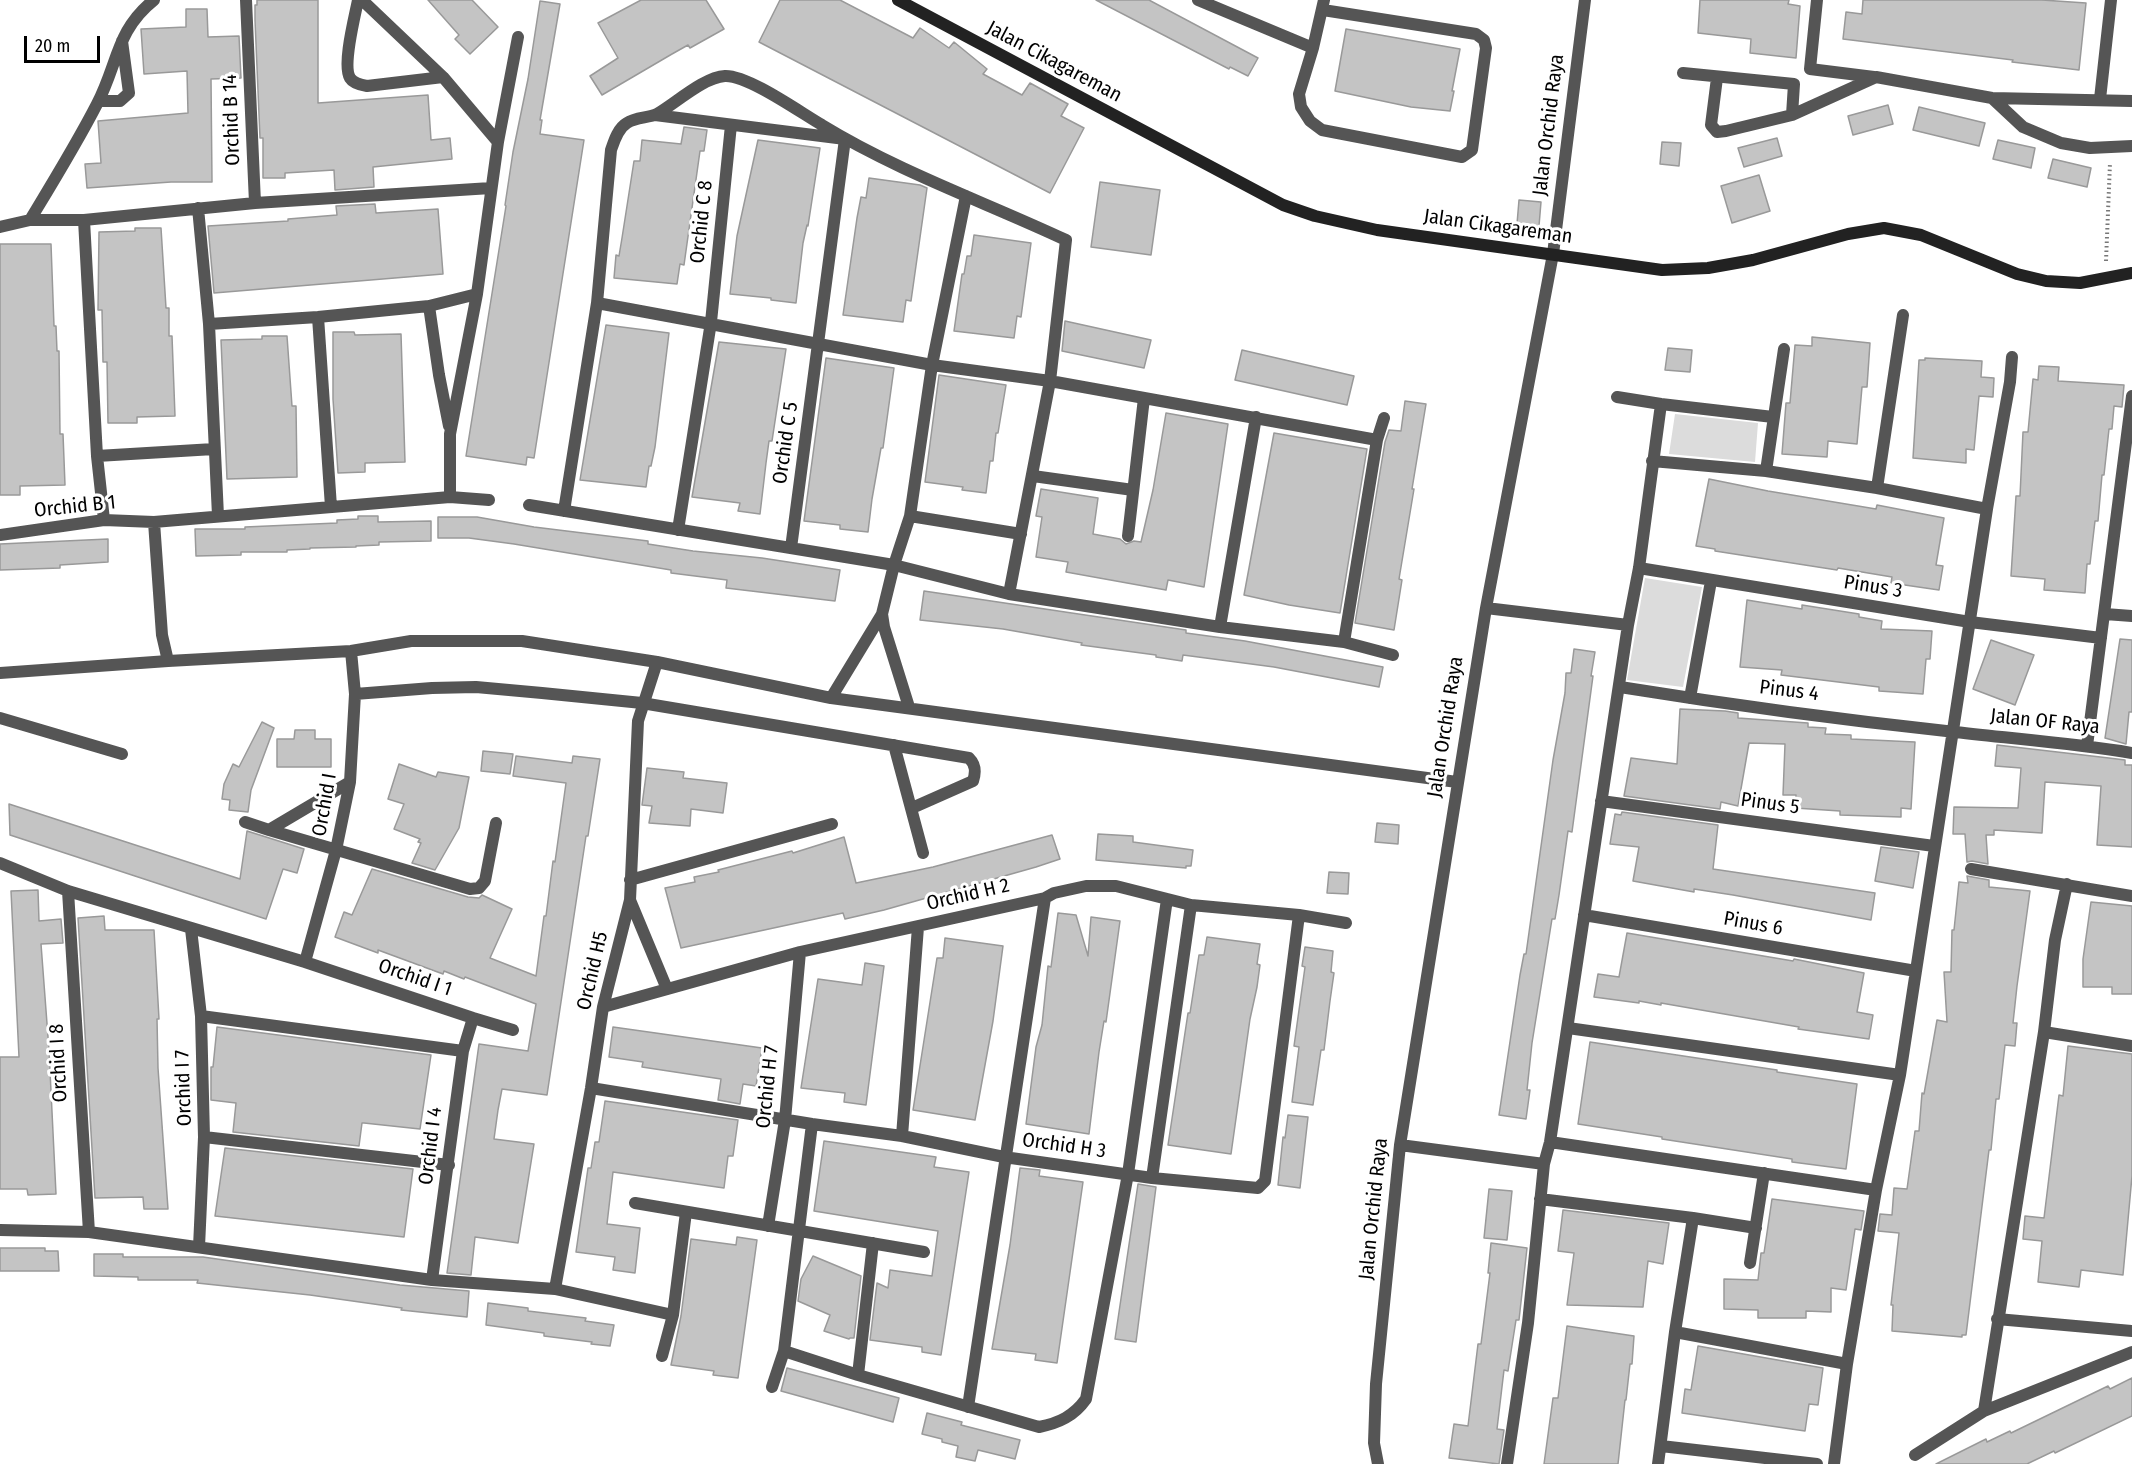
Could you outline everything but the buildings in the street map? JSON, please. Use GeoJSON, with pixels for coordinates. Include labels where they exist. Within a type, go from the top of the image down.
{"type":"FeatureCollection","features":[{"type":"Feature","properties":{"kind":"street"},"geometry":{"type":"LineString","coordinates":[[30,220],[99,101],[122,40],[140,12],[154,0]]}},
{"type":"Feature","properties":{"kind":"street","name":"Orchid B 14"},"geometry":{"type":"LineString","coordinates":[[246,0],[255,202]]}},
{"type":"Feature","properties":{"kind":"street"},"geometry":{"type":"LineString","coordinates":[[360,0],[346,66],[350,78],[367,86],[443,77]]}},
{"type":"Feature","properties":{"kind":"street"},"geometry":{"type":"LineString","coordinates":[[360,0],[443,77],[498,142]]}},
{"type":"Feature","properties":{"kind":"street","name":"Jalan Cikagareman"},"geometry":{"type":"LineString","coordinates":[[898,0],[1283,206],[1377,230],[1662,270],[1708,268],[1753,260],[1848,234],[1884,228],[1921,235],[2017,274],[2046,281],[2080,283],[2132,273]]}},
{"type":"Feature","properties":{"kind":"street","name":"Jalan Orchid Raya"},"geometry":{"type":"LineString","coordinates":[[1378,1464],[1374,1443],[1376,1384],[1400,1145],[1486,608],[1553,254],[1585,0]]}},
{"type":"Feature","properties":{"kind":"street"},"geometry":{"type":"LineString","coordinates":[[1792,115],[1794,84],[1810,69],[1817,0]]}},
{"type":"Feature","properties":{"kind":"street"},"geometry":{"type":"LineString","coordinates":[[2100,99],[2111,0]]}},
{"type":"Feature","properties":{"kind":"street"},"geometry":{"type":"LineString","coordinates":[[1204,1],[1313,48]]}},
{"type":"Feature","properties":{"kind":"street"},"geometry":{"type":"LineString","coordinates":[[1324,5],[1476,34],[1484,40],[1486,48],[1472,150],[1462,157],[1322,130],[1310,121],[1301,107],[1299,94],[1324,5]]}},
{"type":"Feature","properties":{"kind":"street"},"geometry":{"type":"LineString","coordinates":[[450,434],[477,294],[498,142],[518,37]]}},
{"type":"Feature","properties":{"kind":"street"},"geometry":{"type":"LineString","coordinates":[[99,101],[120,101],[129,93],[122,40]]}},
{"type":"Feature","properties":{"kind":"street"},"geometry":{"type":"LineString","coordinates":[[1810,69],[1876,77],[1992,98],[2132,101]]}},
{"type":"Feature","properties":{"kind":"street"},"geometry":{"type":"LineString","coordinates":[[1683,73],[1794,84]]}},
{"type":"Feature","properties":{"kind":"street"},"geometry":{"type":"LineString","coordinates":[[564,510],[597,303],[611,150],[616,136],[627,123],[655,115],[710,81],[725,76],[757,86],[845,139],[1066,240],[1050,381],[1009,594]]}},
{"type":"Feature","properties":{"kind":"street"},"geometry":{"type":"LineString","coordinates":[[1717,78],[1711,125],[1717,132],[1792,115],[1876,77]]}},
{"type":"Feature","properties":{"kind":"street"},"geometry":{"type":"LineString","coordinates":[[1992,98],[2023,127],[2061,143],[2090,148],[2132,146]]}},
{"type":"Feature","properties":{"kind":"street"},"geometry":{"type":"LineString","coordinates":[[655,115],[845,139]]}},
{"type":"Feature","properties":{"kind":"street","name":"Orchid C 8"},"geometry":{"type":"LineString","coordinates":[[678,530],[711,322],[731,125]]}},
{"type":"Feature","properties":{"kind":"street","name":"Orchid C 5"},"geometry":{"type":"LineString","coordinates":[[791,548],[845,139]]}},
{"type":"Feature","properties":{"kind":"street"},"geometry":{"type":"LineString","coordinates":[[0,227],[30,220],[84,220],[255,202],[491,188]]}},
{"type":"Feature","properties":{"kind":"street"},"geometry":{"type":"LineString","coordinates":[[831,698],[880,626],[894,565],[910,516],[932,365],[966,196]]}},
{"type":"Feature","properties":{"kind":"street"},"geometry":{"type":"LineString","coordinates":[[198,208],[209,324],[218,516]]}},
{"type":"Feature","properties":{"kind":"street"},"geometry":{"type":"LineString","coordinates":[[84,220],[97,456],[104,520]]}},
{"type":"Feature","properties":{"kind":"street"},"geometry":{"type":"LineString","coordinates":[[209,324],[318,317],[429,306],[477,294]]}},
{"type":"Feature","properties":{"kind":"street"},"geometry":{"type":"LineString","coordinates":[[597,303],[711,322],[932,365],[1050,381],[1377,440]]}},
{"type":"Feature","properties":{"kind":"street"},"geometry":{"type":"LineString","coordinates":[[429,306],[450,434],[450,497]]}},
{"type":"Feature","properties":{"kind":"street"},"geometry":{"type":"LineString","coordinates":[[1877,488],[1903,315]]}},
{"type":"Feature","properties":{"kind":"street"},"geometry":{"type":"LineString","coordinates":[[318,317],[332,507]]}},
{"type":"Feature","properties":{"kind":"street"},"geometry":{"type":"LineString","coordinates":[[1766,471],[1784,349]]}},
{"type":"Feature","properties":{"kind":"street"},"geometry":{"type":"LineString","coordinates":[[1834,1464],[1847,1364],[1876,1190],[1900,1075],[1987,509],[2013,357]]}},
{"type":"Feature","properties":{"kind":"street"},"geometry":{"type":"LineString","coordinates":[[2087,746],[2132,396]]}},
{"type":"Feature","properties":{"kind":"street"},"geometry":{"type":"LineString","coordinates":[[1617,397],[1661,405],[1773,417]]}},
{"type":"Feature","properties":{"kind":"street"},"geometry":{"type":"LineString","coordinates":[[1128,537],[1144,398]]}},
{"type":"Feature","properties":{"kind":"street"},"geometry":{"type":"LineString","coordinates":[[1507,1464],[1528,1323],[1544,1164],[1550,1142],[1628,625],[1639,568],[1661,405]]}},
{"type":"Feature","properties":{"kind":"street"},"geometry":{"type":"LineString","coordinates":[[1220,627],[1256,417]]}},
{"type":"Feature","properties":{"kind":"street"},"geometry":{"type":"LineString","coordinates":[[1344,642],[1377,440],[1384,418]]}},
{"type":"Feature","properties":{"kind":"street"},"geometry":{"type":"LineString","coordinates":[[97,456],[214,449]]}},
{"type":"Feature","properties":{"kind":"street"},"geometry":{"type":"LineString","coordinates":[[1652,461],[1766,471],[1877,488],[1987,509]]}},
{"type":"Feature","properties":{"kind":"street"},"geometry":{"type":"LineString","coordinates":[[1033,476],[1132,490]]}},
{"type":"Feature","properties":{"kind":"street","name":"Orchid B 1"},"geometry":{"type":"LineString","coordinates":[[0,535],[104,520],[154,522],[450,497],[489,500]]}},
{"type":"Feature","properties":{"kind":"street"},"geometry":{"type":"LineString","coordinates":[[529,506],[894,565],[1009,594],[1220,627],[1344,642],[1393,656]]}},
{"type":"Feature","properties":{"kind":"street"},"geometry":{"type":"LineString","coordinates":[[910,516],[1021,534]]}},
{"type":"Feature","properties":{"kind":"street"},"geometry":{"type":"LineString","coordinates":[[154,522],[162,635],[168,660]]}},
{"type":"Feature","properties":{"kind":"street","name":"Pinus 3"},"geometry":{"type":"LineString","coordinates":[[1639,568],[1970,622],[2101,638]]}},
{"type":"Feature","properties":{"kind":"street"},"geometry":{"type":"LineString","coordinates":[[1690,698],[1711,581]]}},
{"type":"Feature","properties":{"kind":"street"},"geometry":{"type":"LineString","coordinates":[[1486,608],[1628,625]]}},
{"type":"Feature","properties":{"kind":"street"},"geometry":{"type":"LineString","coordinates":[[2105,614],[2132,616]]}},
{"type":"Feature","properties":{"kind":"street"},"geometry":{"type":"LineString","coordinates":[[880,626],[909,707]]}},
{"type":"Feature","properties":{"kind":"street"},"geometry":{"type":"LineString","coordinates":[[0,673],[168,660],[351,651],[411,641],[522,641],[657,662],[831,698],[1457,782]]}},
{"type":"Feature","properties":{"kind":"street","name":"Orchid I"},"geometry":{"type":"LineString","coordinates":[[305,962],[336,850],[350,782],[355,694],[351,651]]}},
{"type":"Feature","properties":{"kind":"street","name":"Orchid H5"},"geometry":{"type":"LineString","coordinates":[[555,1289],[603,1007],[630,900],[638,721],[657,662]]}},
{"type":"Feature","properties":{"kind":"street"},"geometry":{"type":"LineString","coordinates":[[355,694],[476,687],[642,703],[969,758],[975,766],[973,781],[912,808]]}},
{"type":"Feature","properties":{"kind":"street","name":"Pinus 4"},"geometry":{"type":"LineString","coordinates":[[1620,687],[1954,732]]}},
{"type":"Feature","properties":{"kind":"street"},"geometry":{"type":"LineString","coordinates":[[0,718],[122,754]]}},
{"type":"Feature","properties":{"kind":"street","name":"Jalan OF Raya"},"geometry":{"type":"LineString","coordinates":[[1954,732],[2132,753]]}},
{"type":"Feature","properties":{"kind":"street"},"geometry":{"type":"LineString","coordinates":[[894,745],[923,853]]}},
{"type":"Feature","properties":{"kind":"street"},"geometry":{"type":"LineString","coordinates":[[268,830],[350,782]]}},
{"type":"Feature","properties":{"kind":"street","name":"Pinus 5"},"geometry":{"type":"LineString","coordinates":[[1601,801],[1934,846]]}},
{"type":"Feature","properties":{"kind":"street"},"geometry":{"type":"LineString","coordinates":[[245,822],[470,889],[479,888],[485,881],[496,823]]}},
{"type":"Feature","properties":{"kind":"street"},"geometry":{"type":"LineString","coordinates":[[630,880],[832,824]]}},
{"type":"Feature","properties":{"kind":"street","name":"Orchid I 1"},"geometry":{"type":"LineString","coordinates":[[0,863],[68,891],[305,962],[513,1030]]}},
{"type":"Feature","properties":{"kind":"street"},"geometry":{"type":"LineString","coordinates":[[1971,869],[2132,896]]}},
{"type":"Feature","properties":{"kind":"street"},"geometry":{"type":"LineString","coordinates":[[1984,1411],[2044,1032],[2055,940],[2067,884]]}},
{"type":"Feature","properties":{"kind":"street","name":"Orchid H 2"},"geometry":{"type":"LineString","coordinates":[[603,1007],[800,952],[1044,898],[1054,893],[1086,886],[1116,886],[1191,905],[1299,915],[1346,923]]}},
{"type":"Feature","properties":{"kind":"street","name":"Orchid I 8"},"geometry":{"type":"LineString","coordinates":[[68,891],[89,1232]]}},
{"type":"Feature","properties":{"kind":"street"},"geometry":{"type":"LineString","coordinates":[[968,1407],[1044,898]]}},
{"type":"Feature","properties":{"kind":"street"},"geometry":{"type":"LineString","coordinates":[[784,1351],[858,1375],[1039,1426],[1053,1424],[1077,1412],[1086,1399],[1128,1174],[1167,899]]}},
{"type":"Feature","properties":{"kind":"street"},"geometry":{"type":"LineString","coordinates":[[630,900],[667,989]]}},
{"type":"Feature","properties":{"kind":"street"},"geometry":{"type":"LineString","coordinates":[[1152,1178],[1191,905]]}},
{"type":"Feature","properties":{"kind":"street","name":"Orchid H 3"},"geometry":{"type":"LineString","coordinates":[[591,1088],[785,1120],[902,1136],[1004,1158],[1152,1178],[1258,1188],[1265,1181],[1299,915]]}},
{"type":"Feature","properties":{"kind":"street","name":"Pinus 6"},"geometry":{"type":"LineString","coordinates":[[1584,915],[1916,971]]}},
{"type":"Feature","properties":{"kind":"street"},"geometry":{"type":"LineString","coordinates":[[902,1136],[918,927]]}},
{"type":"Feature","properties":{"kind":"street","name":"Orchid I 7"},"geometry":{"type":"LineString","coordinates":[[191,929],[201,1016],[204,1137],[199,1247]]}},
{"type":"Feature","properties":{"kind":"street","name":"Orchid H 7"},"geometry":{"type":"LineString","coordinates":[[768,1226],[785,1120],[800,952]]}},
{"type":"Feature","properties":{"kind":"street"},"geometry":{"type":"LineString","coordinates":[[201,1016],[463,1051]]}},
{"type":"Feature","properties":{"kind":"street","name":"Orchid I 4"},"geometry":{"type":"LineString","coordinates":[[432,1280],[463,1051],[473,1018]]}},
{"type":"Feature","properties":{"kind":"street"},"geometry":{"type":"LineString","coordinates":[[1568,1028],[1900,1075]]}},
{"type":"Feature","properties":{"kind":"street"},"geometry":{"type":"LineString","coordinates":[[2044,1032],[2132,1047]]}},
{"type":"Feature","properties":{"kind":"street"},"geometry":{"type":"LineString","coordinates":[[772,1387],[784,1351],[812,1124]]}},
{"type":"Feature","properties":{"kind":"street"},"geometry":{"type":"LineString","coordinates":[[204,1137],[449,1166]]}},
{"type":"Feature","properties":{"kind":"street"},"geometry":{"type":"LineString","coordinates":[[1550,1142],[1876,1190]]}},
{"type":"Feature","properties":{"kind":"street"},"geometry":{"type":"LineString","coordinates":[[1400,1145],[1544,1164]]}},
{"type":"Feature","properties":{"kind":"street"},"geometry":{"type":"LineString","coordinates":[[1750,1263],[1764,1173]]}},
{"type":"Feature","properties":{"kind":"street"},"geometry":{"type":"LineString","coordinates":[[1540,1199],[1755,1228]]}},
{"type":"Feature","properties":{"kind":"street"},"geometry":{"type":"LineString","coordinates":[[635,1203],[924,1252]]}},
{"type":"Feature","properties":{"kind":"street"},"geometry":{"type":"LineString","coordinates":[[662,1356],[673,1315],[686,1212]]}},
{"type":"Feature","properties":{"kind":"street"},"geometry":{"type":"LineString","coordinates":[[1658,1464],[1675,1332],[1694,1218]]}},
{"type":"Feature","properties":{"kind":"street"},"geometry":{"type":"LineString","coordinates":[[0,1230],[89,1232],[432,1280],[555,1289],[673,1315]]}},
{"type":"Feature","properties":{"kind":"street"},"geometry":{"type":"LineString","coordinates":[[858,1375],[873,1243]]}},
{"type":"Feature","properties":{"kind":"street"},"geometry":{"type":"LineString","coordinates":[[1997,1319],[2132,1331]]}},
{"type":"Feature","properties":{"kind":"street"},"geometry":{"type":"LineString","coordinates":[[1675,1332],[1847,1364]]}},
{"type":"Feature","properties":{"kind":"street"},"geometry":{"type":"LineString","coordinates":[[1915,1455],[1984,1411],[2132,1352]]}},
{"type":"Feature","properties":{"kind":"street"},"geometry":{"type":"LineString","coordinates":[[1661,1446],[1817,1464]]}},
{"type":"Feature","properties":{"kind":"path"},"geometry":{"type":"LineString","coordinates":[[2105,279],[2111,148]]}},
{"type":"Feature","properties":{"kind":"shaded area"},"geometry":{"type":"Polygon","coordinates":[[[1675,414],[1758,423],[1755,462],[1669,454],[1675,414]]]}},
{"type":"Feature","properties":{"kind":"shaded area"},"geometry":{"type":"Polygon","coordinates":[[[1645,578],[1702,587],[1683,687],[1627,680],[1645,578]]]}}]}
